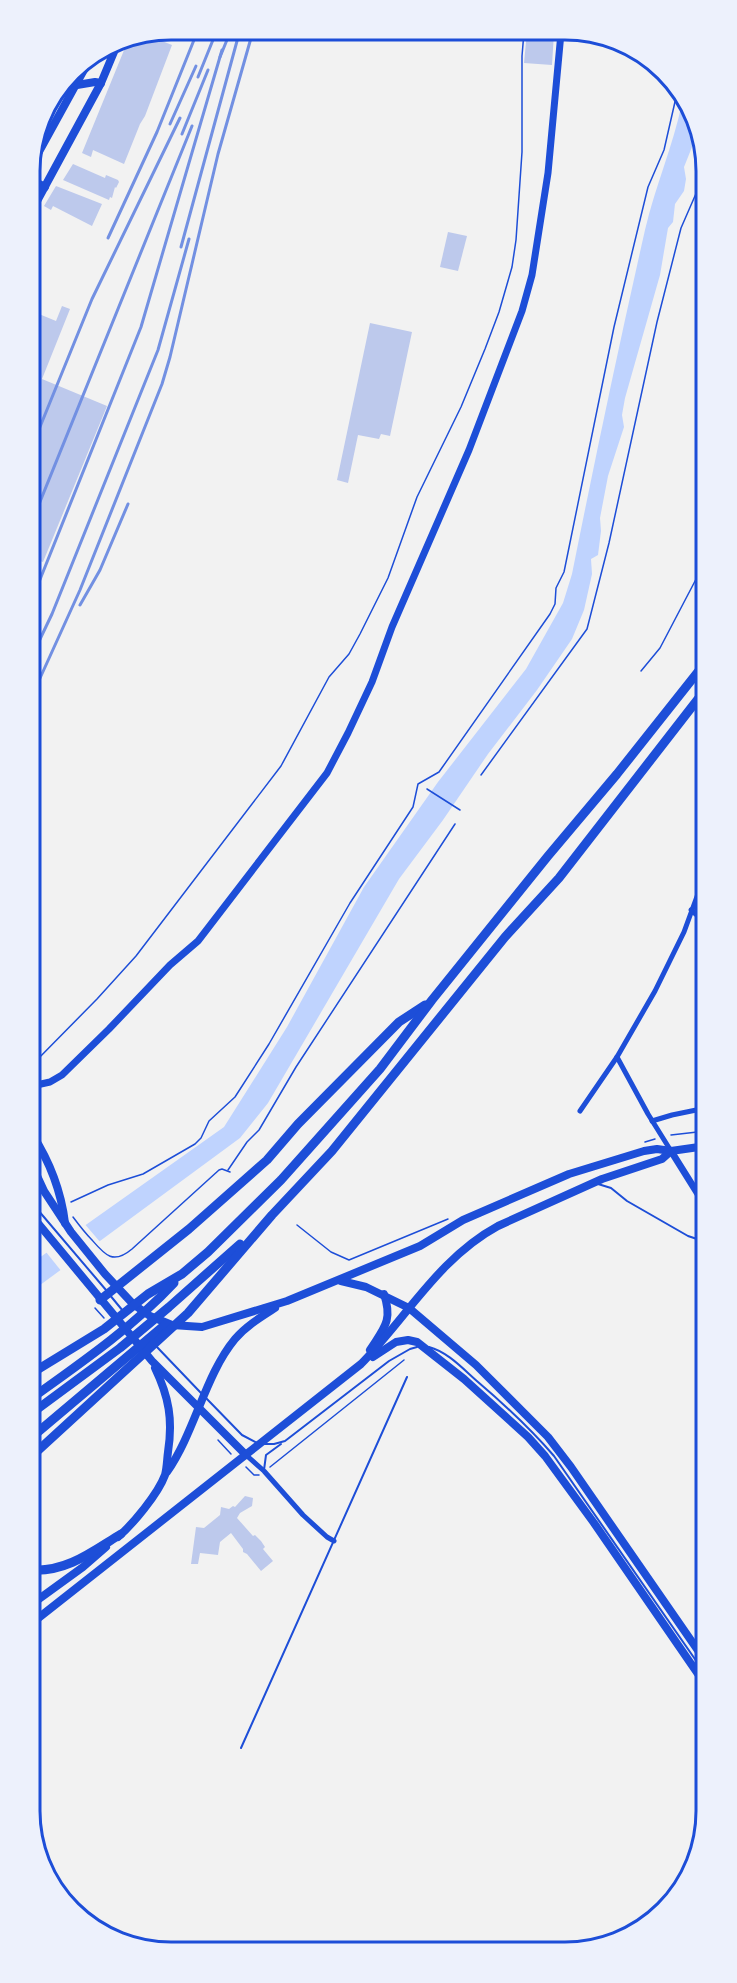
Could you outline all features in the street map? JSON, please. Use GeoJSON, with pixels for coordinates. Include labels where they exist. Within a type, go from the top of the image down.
{"type":"FeatureCollection","features":[{"type":"Feature","properties":{"kind":"highway"},"geometry":{"type":"LineString","coordinates":[[40,1392],[111,1339],[158,1300],[289,1171],[380,1069],[432,1000],[696,674]]}},
{"type":"Feature","properties":{"kind":"highway"},"geometry":{"type":"LineString","coordinates":[[40,1448],[214,1282],[332,1150],[505,937],[559,878],[696,702]]}},
{"type":"Feature","properties":{"kind":"highway"},"geometry":{"type":"LineString","coordinates":[[100,1300],[189,1229],[267,1160],[298,1124],[399,1022],[432,1000]]}},
{"type":"Feature","properties":{"kind":"highway"},"geometry":{"type":"LineString","coordinates":[[40,1407],[120,1348],[272,1215]]}},
{"type":"Feature","properties":{"kind":"highway"},"geometry":{"type":"LineString","coordinates":[[40,1367],[104,1329],[148,1294],[182,1274]]}},
{"type":"Feature","properties":{"kind":"highway"},"geometry":{"type":"LineString","coordinates":[[40,1431],[130,1360]]}},
{"type":"Feature","properties":{"kind":"highway"},"geometry":{"type":"LineString","coordinates":[[40,1570],[74,1563],[122,1534]]}},
{"type":"Feature","properties":{"kind":"main road"},"geometry":{"type":"LineString","coordinates":[[41,194],[101,83],[113,54]]}},
{"type":"Feature","properties":{"kind":"main road"},"geometry":{"type":"LineString","coordinates":[[44,143],[81,78]]}},
{"type":"Feature","properties":{"kind":"main road"},"geometry":{"type":"LineString","coordinates":[[77,85],[101,83]]}},
{"type":"Feature","properties":{"kind":"main road"},"geometry":{"type":"LineString","coordinates":[[41,185],[45,187]]}},
{"type":"Feature","properties":{"kind":"main road"},"geometry":{"type":"LineString","coordinates":[[40,1183],[65,1225],[133,1304],[150,1316],[172,1325],[202,1327],[287,1301],[339,1281],[420,1246],[463,1220],[569,1174],[634,1153],[657,1149],[671,1151],[696,1147]]}},
{"type":"Feature","properties":{"kind":"main road"},"geometry":{"type":"LineString","coordinates":[[40,1150],[58,1185],[65,1225]]}},
{"type":"Feature","properties":{"kind":"main road"},"geometry":{"type":"LineString","coordinates":[[40,1617],[362,1363],[381,1344],[440,1270],[481,1235],[619,1172],[662,1159],[671,1151]]}},
{"type":"Feature","properties":{"kind":"main road"},"geometry":{"type":"LineString","coordinates":[[40,1226],[56,1244],[78,1262],[100,1300],[152,1361],[246,1455]]}},
{"type":"Feature","properties":{"kind":"main road"},"geometry":{"type":"LineString","coordinates":[[339,1281],[366,1287],[409,1308],[476,1365],[548,1437],[696,1648]]}},
{"type":"Feature","properties":{"kind":"main road"},"geometry":{"type":"LineString","coordinates":[[362,1363],[387,1323],[389,1308],[384,1294]]}},
{"type":"Feature","properties":{"kind":"main road"},"geometry":{"type":"LineString","coordinates":[[40,1598],[83,1567],[122,1534],[147,1505],[179,1455],[224,1353],[246,1327],[287,1301]]}},
{"type":"Feature","properties":{"kind":"main road"},"geometry":{"type":"LineString","coordinates":[[362,1363],[396,1342],[414,1341],[423,1346],[509,1419],[545,1455],[696,1672]]}},
{"type":"Feature","properties":{"kind":"main road"},"geometry":{"type":"LineString","coordinates":[[152,1361],[162,1382],[171,1415],[165,1475]]}},
{"type":"Feature","properties":{"kind":"street"},"geometry":{"type":"LineString","coordinates":[[40,1084],[62,1075],[170,965],[198,941],[327,773],[348,734],[372,682],[392,627],[470,450],[522,311],[532,275],[548,173],[560,40]]}},
{"type":"Feature","properties":{"kind":"street"},"geometry":{"type":"LineString","coordinates":[[73,86],[77,85]]}},
{"type":"Feature","properties":{"kind":"street"},"geometry":{"type":"LineString","coordinates":[[580,1112],[617,1057],[660,981],[684,932],[696,898]]}},
{"type":"Feature","properties":{"kind":"street"},"geometry":{"type":"LineString","coordinates":[[691,910],[696,914]]}},
{"type":"Feature","properties":{"kind":"street"},"geometry":{"type":"LineString","coordinates":[[617,1057],[652,1120],[696,1191]]}},
{"type":"Feature","properties":{"kind":"street"},"geometry":{"type":"LineString","coordinates":[[652,1120],[696,1110]]}},
{"type":"Feature","properties":{"kind":"street"},"geometry":{"type":"LineString","coordinates":[[246,1455],[264,1471],[303,1515],[327,1538],[334,1541]]}},
{"type":"Feature","properties":{"kind":"lane"},"geometry":{"type":"LineString","coordinates":[[595,1183],[611,1188],[627,1201],[696,1239]]}},
{"type":"Feature","properties":{"kind":"lane"},"geometry":{"type":"LineString","coordinates":[[40,1212],[63,1238],[78,1262],[242,1435],[260,1444],[285,1441]]}},
{"type":"Feature","properties":{"kind":"lane"},"geometry":{"type":"LineString","coordinates":[[264,1471],[266,1455],[395,1356],[423,1346],[436,1349],[525,1424],[546,1447],[696,1660]]}},
{"type":"Feature","properties":{"kind":"lane"},"geometry":{"type":"LineString","coordinates":[[241,1749],[407,1377]]}},
{"type":"Feature","properties":{"kind":"path"},"geometry":{"type":"LineString","coordinates":[[40,1057],[98,999],[136,956],[267,785],[288,754],[328,677],[349,654],[388,579],[417,497],[481,360],[499,312],[512,267],[522,152],[524,40]]}},
{"type":"Feature","properties":{"kind":"path"},"geometry":{"type":"LineString","coordinates":[[70,1203],[108,1185],[143,1174],[195,1144],[201,1138],[209,1121],[235,1097],[303,989],[350,903],[413,807],[418,784],[439,772],[550,615],[555,604],[556,588],[564,572],[617,315],[648,187],[664,150],[675,101]]}},
{"type":"Feature","properties":{"kind":"path"},"geometry":{"type":"LineString","coordinates":[[481,775],[587,629],[609,543],[657,322],[681,228],[696,194]]}},
{"type":"Feature","properties":{"kind":"path"},"geometry":{"type":"LineString","coordinates":[[641,671],[660,648],[696,579]]}},
{"type":"Feature","properties":{"kind":"path"},"geometry":{"type":"LineString","coordinates":[[427,789],[460,810]]}},
{"type":"Feature","properties":{"kind":"path"},"geometry":{"type":"LineString","coordinates":[[79,1225],[108,1256],[120,1257],[219,1170],[229,1171],[247,1142],[259,1130],[296,1067],[455,824]]}},
{"type":"Feature","properties":{"kind":"path"},"geometry":{"type":"LineString","coordinates":[[674,1134],[696,1132]]}},
{"type":"Feature","properties":{"kind":"path"},"geometry":{"type":"LineString","coordinates":[[297,1225],[331,1252],[349,1260],[357,1257]]}},
{"type":"Feature","properties":{"kind":"path"},"geometry":{"type":"LineString","coordinates":[[274,1464],[403,1363],[408,1352]]}},
{"type":"Feature","properties":{"kind":"path"},"geometry":{"type":"LineString","coordinates":[[245,1466],[256,1476]]}},
{"type":"Feature","properties":{"kind":"water"},"geometry":{"type":"Polygon","coordinates":[[[680,110],[693,144],[684,167],[686,179],[684,191],[675,204],[673,222],[668,228],[660,275],[625,398],[622,415],[624,427],[608,476],[600,518],[598,555],[591,559],[592,574],[584,610],[572,639],[399,879],[268,1103],[240,1138],[40,1285],[40,1257],[224,1127],[287,1027],[364,887],[438,782],[526,669],[563,603],[572,574],[645,230],[680,110]]]}},
{"type":"Feature","properties":{"kind":"pier"},"geometry":{"type":"Polygon","coordinates":[[[83,1222],[101,1243],[62,1272],[46,1252],[83,1222]]]}},
{"type":"Feature","properties":{"kind":"building"},"geometry":{"type":"Polygon","coordinates":[[[526,40],[554,40],[552,65],[524,63],[526,40]]]}},
{"type":"Feature","properties":{"kind":"building"},"geometry":{"type":"Polygon","coordinates":[[[162,41],[172,45],[124,164],[93,150],[91,157],[82,153],[125,49],[162,41]]]}},
{"type":"Feature","properties":{"kind":"building"},"geometry":{"type":"Polygon","coordinates":[[[73,164],[105,178],[106,175],[118,180],[112,198],[110,197],[109,200],[63,180],[73,164]]]}},
{"type":"Feature","properties":{"kind":"building"},"geometry":{"type":"Polygon","coordinates":[[[56,186],[102,204],[92,226],[53,206],[51,210],[44,206],[56,186]]]}},
{"type":"Feature","properties":{"kind":"building"},"geometry":{"type":"Polygon","coordinates":[[[448,232],[467,236],[458,271],[440,267],[448,232]]]}},
{"type":"Feature","properties":{"kind":"building"},"geometry":{"type":"Polygon","coordinates":[[[62,306],[70,309],[42,379],[107,406],[43,562],[41,561],[41,315],[56,321],[62,306]]]}},
{"type":"Feature","properties":{"kind":"building"},"geometry":{"type":"Polygon","coordinates":[[[370,323],[412,332],[390,436],[381,434],[379,439],[358,435],[348,483],[337,480],[370,323]]]}},
{"type":"Feature","properties":{"kind":"building"},"geometry":{"type":"Polygon","coordinates":[[[245,1496],[253,1498],[252,1506],[240,1513],[237,1518],[253,1536],[255,1535],[261,1541],[265,1547],[263,1549],[273,1561],[261,1571],[243,1552],[231,1533],[220,1542],[218,1555],[200,1553],[198,1564],[191,1564],[196,1527],[204,1528],[220,1515],[221,1507],[229,1509],[235,1507],[245,1496]]]}},
{"type":"Feature","properties":{"kind":"railway"},"geometry":{"type":"LineString","coordinates":[[108,238],[157,132],[194,41]]}},
{"type":"Feature","properties":{"kind":"railway"},"geometry":{"type":"LineString","coordinates":[[198,77],[213,41]]}},
{"type":"Feature","properties":{"kind":"railway"},"geometry":{"type":"LineString","coordinates":[[220,57],[227,41]]}},
{"type":"Feature","properties":{"kind":"railway"},"geometry":{"type":"LineString","coordinates":[[181,247],[237,41]]}},
{"type":"Feature","properties":{"kind":"railway"},"geometry":{"type":"LineString","coordinates":[[41,677],[80,590],[162,384],[218,154],[250,41]]}},
{"type":"Feature","properties":{"kind":"railway"},"geometry":{"type":"LineString","coordinates":[[41,578],[141,327],[222,50]]}},
{"type":"Feature","properties":{"kind":"railway"},"geometry":{"type":"LineString","coordinates":[[170,124],[196,66]]}},
{"type":"Feature","properties":{"kind":"railway"},"geometry":{"type":"LineString","coordinates":[[182,134],[208,70]]}},
{"type":"Feature","properties":{"kind":"railway"},"geometry":{"type":"LineString","coordinates":[[41,425],[92,299],[180,118]]}},
{"type":"Feature","properties":{"kind":"railway"},"geometry":{"type":"LineString","coordinates":[[41,500],[192,126]]}},
{"type":"Feature","properties":{"kind":"railway"},"geometry":{"type":"LineString","coordinates":[[41,638],[158,350],[189,239]]}},
{"type":"Feature","properties":{"kind":"railway"},"geometry":{"type":"LineString","coordinates":[[80,605],[100,570],[128,504]]}}]}
